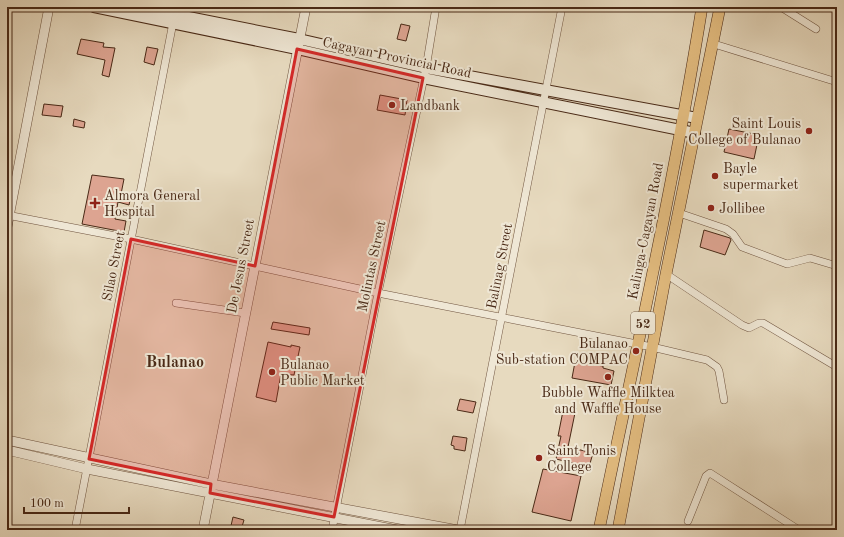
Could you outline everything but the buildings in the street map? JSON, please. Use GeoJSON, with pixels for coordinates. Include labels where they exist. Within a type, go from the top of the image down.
{"type":"FeatureCollection","features":[{"type":"Feature","properties":{"kind":"highway","name":"Kalinga-Cagayan Road"},"geometry":{"type":"LineString","coordinates":[[599,530],[638,345],[692,70],[702,7]]}},
{"type":"Feature","properties":{"kind":"highway","name":"Kalinga-Cagayan Road"},"geometry":{"type":"LineString","coordinates":[[618,530],[666,274],[697,118],[714,44],[720,7]]}},
{"type":"Feature","properties":{"kind":"main road","name":"Cagayan Provincial Road"},"geometry":{"type":"LineString","coordinates":[[94,7],[175,15]]}},
{"type":"Feature","properties":{"kind":"main road","name":"Cagayan Provincial Road"},"geometry":{"type":"LineString","coordinates":[[138,7],[298,44],[423,78],[544,96],[626,104],[697,118]]}},
{"type":"Feature","properties":{"kind":"main road","name":"Cagayan Provincial Road"},"geometry":{"type":"LineString","coordinates":[[298,44],[426,68],[544,96],[624,118],[695,133]]}},
{"type":"Feature","properties":{"kind":"main road"},"geometry":{"type":"LineString","coordinates":[[624,118],[626,104]]}},
{"type":"Feature","properties":{"kind":"street"},"geometry":{"type":"LineString","coordinates":[[7,227],[49,7]]}},
{"type":"Feature","properties":{"kind":"street","name":"De Jesus Street"},"geometry":{"type":"LineString","coordinates":[[203,530],[306,7]]}},
{"type":"Feature","properties":{"kind":"street","name":"Molintas Street"},"geometry":{"type":"LineString","coordinates":[[332,530],[378,293],[426,68],[436,7]]}},
{"type":"Feature","properties":{"kind":"street","name":"Balinag Street"},"geometry":{"type":"LineString","coordinates":[[459,530],[562,7]]}},
{"type":"Feature","properties":{"kind":"street"},"geometry":{"type":"LineString","coordinates":[[781,7],[816,29]]}},
{"type":"Feature","properties":{"kind":"street","name":"Silao Street"},"geometry":{"type":"LineString","coordinates":[[75,530],[175,15]]}},
{"type":"Feature","properties":{"kind":"street"},"geometry":{"type":"LineString","coordinates":[[714,44],[837,82]]}},
{"type":"Feature","properties":{"kind":"street"},"geometry":{"type":"LineString","coordinates":[[679,213],[726,229],[733,234],[742,247],[787,264],[810,258],[837,266]]}},
{"type":"Feature","properties":{"kind":"street"},"geometry":{"type":"LineString","coordinates":[[8,216],[131,240],[378,293],[652,347],[707,360],[719,371],[724,400]]}},
{"type":"Feature","properties":{"kind":"street"},"geometry":{"type":"LineString","coordinates":[[666,274],[746,327],[752,327],[759,322],[764,323],[837,367]]}},
{"type":"Feature","properties":{"kind":"street"},"geometry":{"type":"LineString","coordinates":[[176,303],[245,313]]}},
{"type":"Feature","properties":{"kind":"street"},"geometry":{"type":"LineString","coordinates":[[7,440],[210,489],[397,530]]}},
{"type":"Feature","properties":{"kind":"street"},"geometry":{"type":"LineString","coordinates":[[7,450],[87,469],[210,489],[337,506],[459,530]]}},
{"type":"Feature","properties":{"kind":"street"},"geometry":{"type":"LineString","coordinates":[[688,521],[706,476],[710,473],[799,530]]}},
{"type":"Feature","properties":{"kind":"highlighted area"},"geometry":{"type":"Polygon","coordinates":[[[297,49],[423,78],[334,517],[210,493],[211,484],[89,459],[131,239],[255,266],[297,49]]]}},
{"type":"Feature","properties":{"kind":"place","name":"Landbank"},"geometry":{"type":"Point","coordinates":[392,105]}},
{"type":"Feature","properties":{"kind":"place","name":"Saint Louis College of Bulanao"},"geometry":{"type":"Point","coordinates":[809,131]}},
{"type":"Feature","properties":{"kind":"place","name":"Bayle supermarket"},"geometry":{"type":"Point","coordinates":[715,176]}},
{"type":"Feature","properties":{"kind":"place","name":"Almora General Hospital"},"geometry":{"type":"Point","coordinates":[95,203]}},
{"type":"Feature","properties":{"kind":"place","name":"Jollibee"},"geometry":{"type":"Point","coordinates":[711,208]}},
{"type":"Feature","properties":{"kind":"place","name":"Bulanao Sub-station COMPAC"},"geometry":{"type":"Point","coordinates":[636,351]}},
{"type":"Feature","properties":{"kind":"place","name":"Bulanao Public Market"},"geometry":{"type":"Point","coordinates":[272,372]}},
{"type":"Feature","properties":{"kind":"place","name":"Bubble Waffle Milktea and Waffle House"},"geometry":{"type":"Point","coordinates":[608,377]}},
{"type":"Feature","properties":{"kind":"place","name":"Saint Tonis College"},"geometry":{"type":"Point","coordinates":[539,458]}},
{"type":"Feature","properties":{"kind":"district","name":"Bulanao"},"geometry":{"type":"Point","coordinates":[175,361]}}]}
